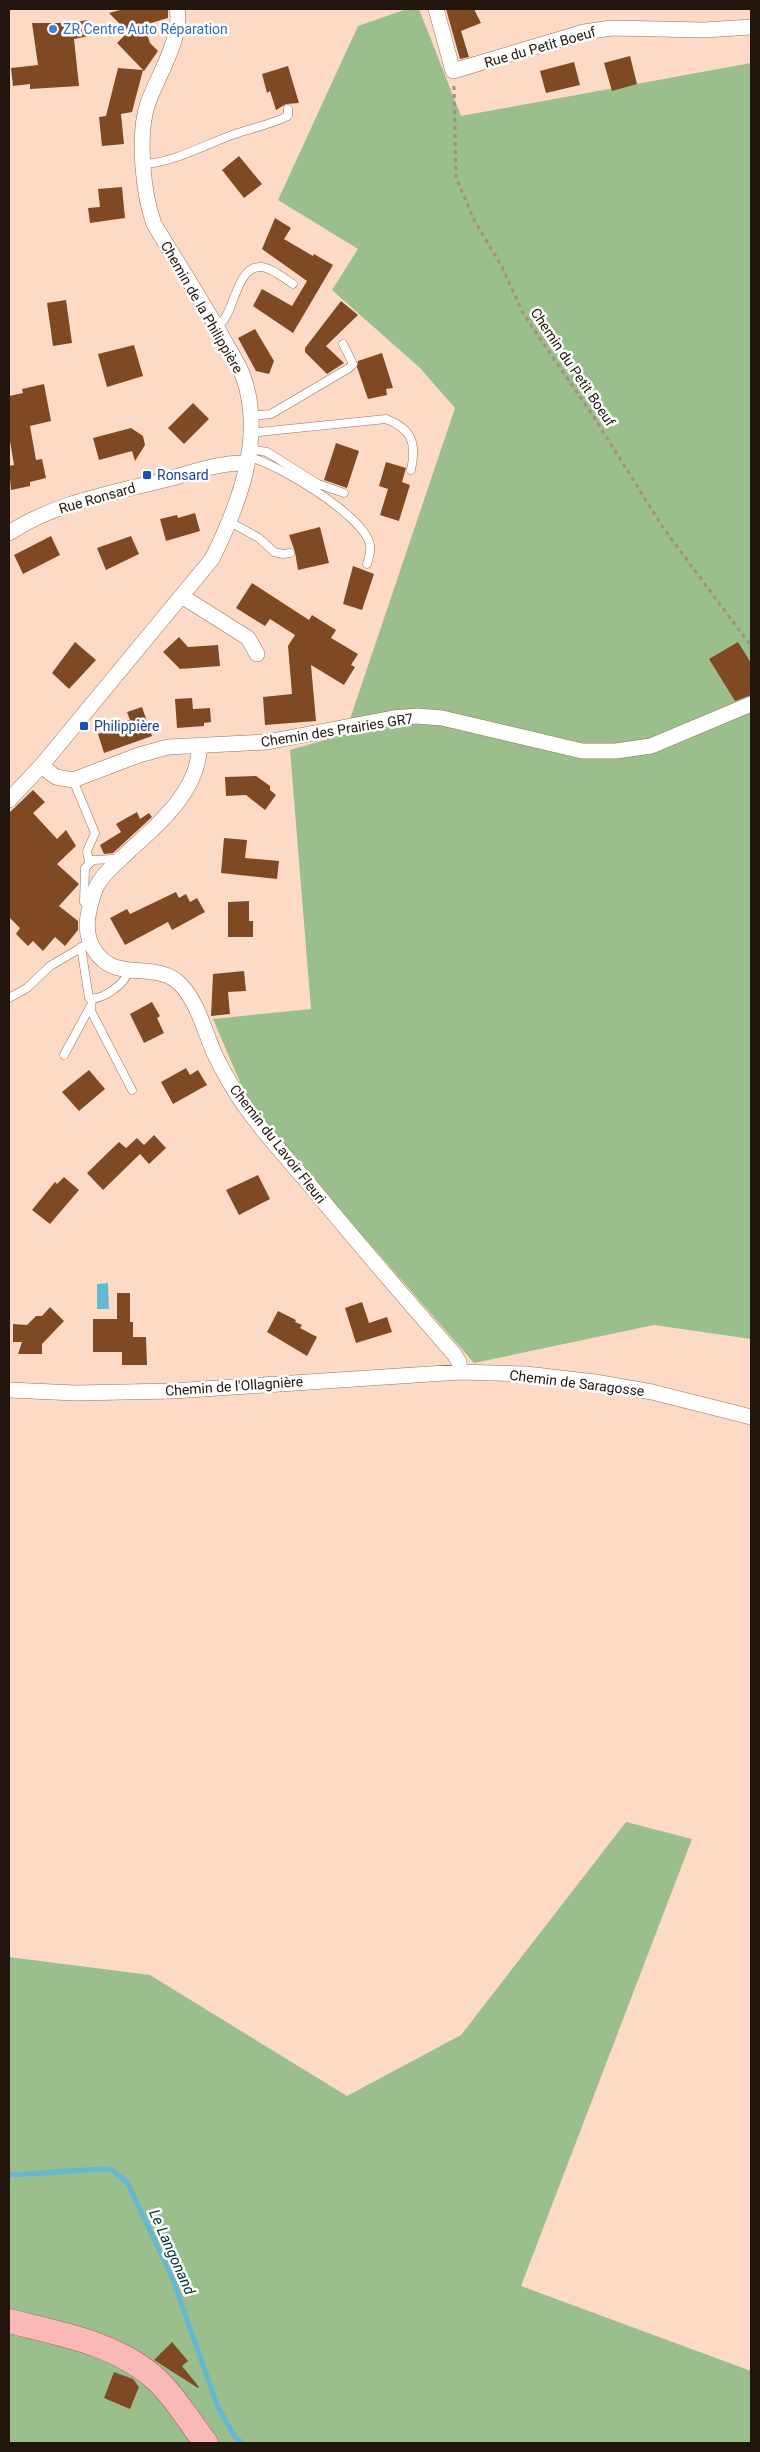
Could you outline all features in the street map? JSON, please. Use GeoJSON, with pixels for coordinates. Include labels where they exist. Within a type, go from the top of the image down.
{"type":"FeatureCollection","features":[{"type":"Feature","properties":{"kind":"main road"},"geometry":{"type":"LineString","coordinates":[[9,2321],[100,2346],[131,2360],[157,2380],[206,2443]]}},
{"type":"Feature","properties":{"kind":"street","name":"Chemin de la Philippière"},"geometry":{"type":"LineString","coordinates":[[9,800],[41,766],[183,597],[212,559],[230,522],[248,456],[250,416],[243,376],[154,224],[148,206],[144,164],[144,120],[177,28],[177,9]]}},
{"type":"Feature","properties":{"kind":"street"},"geometry":{"type":"LineString","coordinates":[[436,9],[454,71]]}},
{"type":"Feature","properties":{"kind":"street","name":"Rue du Petit Boeuf"},"geometry":{"type":"LineString","coordinates":[[454,71],[584,32],[612,28],[704,30],[751,27]]}},
{"type":"Feature","properties":{"kind":"street","name":"Rue Ronsard"},"geometry":{"type":"LineString","coordinates":[[9,532],[35,517],[70,504],[248,456]]}},
{"type":"Feature","properties":{"kind":"street"},"geometry":{"type":"LineString","coordinates":[[183,597],[248,638],[257,654]]}},
{"type":"Feature","properties":{"kind":"street","name":"Chemin des Prairies GR7"},"geometry":{"type":"LineString","coordinates":[[73,780],[139,755],[168,747],[267,742],[393,718],[417,716],[442,718],[582,751],[616,752],[650,746],[751,704]]}},
{"type":"Feature","properties":{"kind":"street"},"geometry":{"type":"LineString","coordinates":[[85,945],[90,907],[100,881],[118,861],[145,837],[181,797],[197,766],[199,745]]}},
{"type":"Feature","properties":{"kind":"street"},"geometry":{"type":"LineString","coordinates":[[41,766],[56,777],[73,780]]}},
{"type":"Feature","properties":{"kind":"street","name":"Chemin du Lavoir Fleuri"},"geometry":{"type":"LineString","coordinates":[[85,945],[100,959],[113,967],[128,971],[166,974],[181,985],[192,1001],[216,1057],[248,1111],[380,1270],[454,1354],[459,1362],[460,1372]]}},
{"type":"Feature","properties":{"kind":"street","name":"Chemin de l'Ollagnière"},"geometry":{"type":"LineString","coordinates":[[9,1390],[76,1393],[174,1391],[460,1372]]}},
{"type":"Feature","properties":{"kind":"street","name":"Chemin de Saragosse"},"geometry":{"type":"LineString","coordinates":[[460,1372],[526,1374],[594,1382],[652,1392],[751,1417]]}},
{"type":"Feature","properties":{"kind":"lane"},"geometry":{"type":"LineString","coordinates":[[144,164],[169,160],[236,133],[277,122],[288,116],[288,108]]}},
{"type":"Feature","properties":{"kind":"lane"},"geometry":{"type":"LineString","coordinates":[[216,327],[223,321],[244,277],[250,270],[262,267],[293,284]]}},
{"type":"Feature","properties":{"kind":"lane"},"geometry":{"type":"LineString","coordinates":[[250,416],[271,414],[350,368],[353,360],[343,344]]}},
{"type":"Feature","properties":{"kind":"lane"},"geometry":{"type":"LineString","coordinates":[[250,433],[386,419],[405,429],[410,435],[413,455],[411,470]]}},
{"type":"Feature","properties":{"kind":"lane"},"geometry":{"type":"LineString","coordinates":[[248,456],[267,452],[318,484],[344,493]]}},
{"type":"Feature","properties":{"kind":"lane"},"geometry":{"type":"LineString","coordinates":[[248,456],[266,462],[344,509],[364,532],[370,544],[366,564]]}},
{"type":"Feature","properties":{"kind":"lane"},"geometry":{"type":"LineString","coordinates":[[230,522],[254,534],[274,552],[290,553]]}},
{"type":"Feature","properties":{"kind":"lane"},"geometry":{"type":"LineString","coordinates":[[73,780],[95,833],[87,851],[89,862],[84,875],[84,902],[90,907]]}},
{"type":"Feature","properties":{"kind":"lane"},"geometry":{"type":"LineString","coordinates":[[89,862],[113,859],[118,861]]}},
{"type":"Feature","properties":{"kind":"lane"},"geometry":{"type":"LineString","coordinates":[[9,998],[27,988],[50,966],[85,945],[87,994],[132,1090]]}},
{"type":"Feature","properties":{"kind":"lane"},"geometry":{"type":"LineString","coordinates":[[64,1055],[91,1003],[122,984],[128,971]]}},
{"type":"Feature","properties":{"kind":"path","name":"Chemin du Petit Boeuf"},"geometry":{"type":"LineString","coordinates":[[454,71],[456,177],[474,220],[501,265],[524,315],[595,419],[664,529],[751,646]]}},
{"type":"Feature","properties":{"kind":"green space"},"geometry":{"type":"Polygon","coordinates":[[[407,9],[419,9],[461,116],[751,63],[751,1339],[654,1325],[474,1363],[251,1108],[213,1019],[311,1009],[290,750],[345,734],[455,408],[420,368],[332,290],[358,249],[278,200],[358,26],[407,9]]]}},
{"type":"Feature","properties":{"kind":"green space"},"geometry":{"type":"Polygon","coordinates":[[[626,1822],[692,1839],[521,2286],[751,2371],[751,2443],[9,2443],[9,1957],[150,1975],[347,2096],[461,2035],[626,1822]]]}},
{"type":"Feature","properties":{"kind":"water"},"geometry":{"type":"Polygon","coordinates":[[[108,1283],[109,1309],[97,1309],[97,1284],[108,1283]]]}},
{"type":"Feature","properties":{"kind":"building"},"geometry":{"type":"Polygon","coordinates":[[[124,9],[168,9],[168,18],[144,25],[150,43],[158,51],[144,71],[117,43],[128,32],[109,13],[124,9]]]}},
{"type":"Feature","properties":{"kind":"building"},"geometry":{"type":"Polygon","coordinates":[[[446,9],[474,9],[481,23],[461,31],[469,57],[460,59],[446,9]]]}},
{"type":"Feature","properties":{"kind":"building"},"geometry":{"type":"Polygon","coordinates":[[[87,20],[89,36],[74,39],[79,86],[30,89],[30,84],[13,86],[11,68],[38,65],[32,23],[72,23],[87,20]]]}},
{"type":"Feature","properties":{"kind":"building"},"geometry":{"type":"Polygon","coordinates":[[[630,56],[637,84],[612,91],[604,63],[630,56]]]}},
{"type":"Feature","properties":{"kind":"building"},"geometry":{"type":"Polygon","coordinates":[[[574,62],[580,85],[546,93],[540,71],[574,62]]]}},
{"type":"Feature","properties":{"kind":"building"},"geometry":{"type":"Polygon","coordinates":[[[288,66],[299,103],[286,104],[276,110],[270,91],[267,93],[262,74],[288,66]]]}},
{"type":"Feature","properties":{"kind":"building"},"geometry":{"type":"Polygon","coordinates":[[[118,68],[143,70],[132,112],[121,114],[124,144],[102,146],[99,117],[106,116],[118,68]]]}},
{"type":"Feature","properties":{"kind":"building"},"geometry":{"type":"Polygon","coordinates":[[[239,156],[262,184],[244,198],[222,170],[239,156]]]}},
{"type":"Feature","properties":{"kind":"building"},"geometry":{"type":"Polygon","coordinates":[[[122,187],[125,218],[90,223],[88,208],[100,207],[98,189],[122,187]]]}},
{"type":"Feature","properties":{"kind":"building"},"geometry":{"type":"Polygon","coordinates":[[[275,218],[291,228],[284,239],[333,265],[293,333],[253,306],[262,289],[292,306],[307,281],[262,249],[275,218]]]}},
{"type":"Feature","properties":{"kind":"building"},"geometry":{"type":"Polygon","coordinates":[[[66,300],[72,343],[53,346],[47,303],[66,300]]]}},
{"type":"Feature","properties":{"kind":"building"},"geometry":{"type":"Polygon","coordinates":[[[341,301],[358,315],[326,346],[344,363],[327,374],[305,352],[305,348],[341,301]]]}},
{"type":"Feature","properties":{"kind":"building"},"geometry":{"type":"Polygon","coordinates":[[[255,329],[274,361],[269,374],[256,371],[238,338],[255,329]]]}},
{"type":"Feature","properties":{"kind":"building"},"geometry":{"type":"Polygon","coordinates":[[[134,345],[143,376],[107,387],[98,354],[134,345]]]}},
{"type":"Feature","properties":{"kind":"building"},"geometry":{"type":"Polygon","coordinates":[[[382,353],[393,388],[386,389],[387,395],[368,399],[357,367],[358,361],[382,353]]]}},
{"type":"Feature","properties":{"kind":"building"},"geometry":{"type":"Polygon","coordinates":[[[44,384],[51,421],[30,426],[36,460],[42,459],[46,478],[30,482],[30,486],[11,490],[9,466],[14,465],[9,435],[9,396],[23,393],[22,389],[44,384]]]}},
{"type":"Feature","properties":{"kind":"building"},"geometry":{"type":"Polygon","coordinates":[[[193,403],[209,419],[184,444],[168,428],[193,403]]]}},
{"type":"Feature","properties":{"kind":"building"},"geometry":{"type":"Polygon","coordinates":[[[131,428],[143,436],[145,445],[135,461],[132,451],[99,460],[93,438],[131,428]]]}},
{"type":"Feature","properties":{"kind":"building"},"geometry":{"type":"Polygon","coordinates":[[[336,443],[359,451],[347,488],[324,480],[336,443]]]}},
{"type":"Feature","properties":{"kind":"building"},"geometry":{"type":"Polygon","coordinates":[[[386,462],[406,468],[402,482],[410,485],[399,521],[380,515],[388,489],[379,486],[386,462]]]}},
{"type":"Feature","properties":{"kind":"building"},"geometry":{"type":"Polygon","coordinates":[[[195,513],[200,531],[166,541],[160,519],[177,515],[178,518],[195,513]]]}},
{"type":"Feature","properties":{"kind":"building"},"geometry":{"type":"Polygon","coordinates":[[[320,527],[329,563],[298,570],[295,552],[289,535],[320,527]]]}},
{"type":"Feature","properties":{"kind":"building"},"geometry":{"type":"Polygon","coordinates":[[[51,536],[60,555],[23,574],[14,555],[51,536]]]}},
{"type":"Feature","properties":{"kind":"building"},"geometry":{"type":"Polygon","coordinates":[[[131,536],[139,554],[106,570],[97,548],[131,536]]]}},
{"type":"Feature","properties":{"kind":"building"},"geometry":{"type":"Polygon","coordinates":[[[353,566],[374,574],[362,610],[343,604],[353,566]]]}},
{"type":"Feature","properties":{"kind":"building"},"geometry":{"type":"Polygon","coordinates":[[[252,583],[309,620],[312,615],[336,630],[331,638],[358,654],[351,665],[355,667],[344,685],[311,665],[316,721],[265,725],[263,697],[292,694],[288,646],[295,635],[270,619],[265,626],[236,608],[252,583]]]}},
{"type":"Feature","properties":{"kind":"building"},"geometry":{"type":"Polygon","coordinates":[[[179,637],[188,647],[218,645],[220,666],[180,669],[163,652],[179,637]]]}},
{"type":"Feature","properties":{"kind":"building"},"geometry":{"type":"Polygon","coordinates":[[[75,642],[96,660],[69,689],[52,673],[75,642]]]}},
{"type":"Feature","properties":{"kind":"building"},"geometry":{"type":"Polygon","coordinates":[[[738,642],[751,663],[751,695],[735,701],[709,659],[738,642]]]}},
{"type":"Feature","properties":{"kind":"building"},"geometry":{"type":"Polygon","coordinates":[[[192,698],[193,709],[210,708],[211,722],[204,723],[204,726],[177,728],[175,699],[192,698]]]}},
{"type":"Feature","properties":{"kind":"building"},"geometry":{"type":"Polygon","coordinates":[[[142,707],[152,736],[104,753],[98,734],[115,728],[113,725],[130,720],[127,712],[142,707]]]}},
{"type":"Feature","properties":{"kind":"building"},"geometry":{"type":"Polygon","coordinates":[[[256,776],[270,786],[270,790],[276,795],[265,810],[246,795],[226,796],[225,777],[256,776]]]}},
{"type":"Feature","properties":{"kind":"building"},"geometry":{"type":"Polygon","coordinates":[[[33,790],[45,802],[33,813],[57,839],[66,830],[76,846],[57,864],[79,884],[59,906],[78,921],[78,930],[65,946],[55,937],[43,951],[33,941],[28,946],[16,934],[20,928],[9,917],[9,813],[33,790]]]}},
{"type":"Feature","properties":{"kind":"building"},"geometry":{"type":"Polygon","coordinates":[[[137,812],[140,819],[149,813],[152,817],[113,853],[104,854],[100,845],[121,832],[116,824],[137,812]]]}},
{"type":"Feature","properties":{"kind":"building"},"geometry":{"type":"Polygon","coordinates":[[[224,838],[247,840],[245,858],[279,861],[277,879],[221,873],[224,838]]]}},
{"type":"Feature","properties":{"kind":"building"},"geometry":{"type":"Polygon","coordinates":[[[176,892],[179,898],[186,894],[190,902],[197,898],[205,912],[172,930],[168,922],[125,945],[110,918],[127,909],[130,914],[176,892]]]}},
{"type":"Feature","properties":{"kind":"building"},"geometry":{"type":"Polygon","coordinates":[[[249,901],[249,921],[253,921],[253,937],[228,937],[228,902],[249,901]]]}},
{"type":"Feature","properties":{"kind":"building"},"geometry":{"type":"Polygon","coordinates":[[[244,971],[246,991],[228,992],[230,1014],[211,1016],[213,974],[244,971]]]}},
{"type":"Feature","properties":{"kind":"building"},"geometry":{"type":"Polygon","coordinates":[[[152,1002],[160,1016],[157,1018],[164,1033],[144,1043],[130,1014],[152,1002]]]}},
{"type":"Feature","properties":{"kind":"building"},"geometry":{"type":"Polygon","coordinates":[[[186,1068],[190,1075],[198,1070],[207,1085],[173,1104],[161,1082],[186,1068]]]}},
{"type":"Feature","properties":{"kind":"building"},"geometry":{"type":"Polygon","coordinates":[[[89,1070],[105,1089],[79,1111],[62,1092],[89,1070]]]}},
{"type":"Feature","properties":{"kind":"building"},"geometry":{"type":"Polygon","coordinates":[[[154,1135],[166,1148],[149,1164],[140,1154],[103,1190],[87,1173],[119,1142],[126,1148],[137,1138],[144,1145],[154,1135]]]}},
{"type":"Feature","properties":{"kind":"building"},"geometry":{"type":"Polygon","coordinates":[[[258,1175],[270,1199],[239,1215],[226,1190],[258,1175]]]}},
{"type":"Feature","properties":{"kind":"building"},"geometry":{"type":"Polygon","coordinates":[[[64,1177],[79,1190],[50,1224],[32,1210],[55,1182],[57,1184],[64,1177]]]}},
{"type":"Feature","properties":{"kind":"building"},"geometry":{"type":"Polygon","coordinates":[[[117,1293],[130,1293],[130,1322],[133,1322],[133,1337],[146,1337],[147,1365],[122,1365],[122,1352],[93,1352],[93,1319],[117,1319],[117,1293]]]}},
{"type":"Feature","properties":{"kind":"building"},"geometry":{"type":"Polygon","coordinates":[[[362,1302],[369,1323],[387,1317],[392,1332],[356,1343],[345,1308],[362,1302]]]}},
{"type":"Feature","properties":{"kind":"building"},"geometry":{"type":"Polygon","coordinates":[[[50,1307],[64,1321],[42,1344],[42,1354],[18,1354],[22,1342],[13,1342],[13,1324],[27,1325],[36,1316],[42,1316],[50,1307]]]}},
{"type":"Feature","properties":{"kind":"building"},"geometry":{"type":"Polygon","coordinates":[[[278,1311],[296,1320],[295,1322],[302,1325],[300,1328],[317,1337],[307,1356],[267,1332],[278,1311]]]}},
{"type":"Feature","properties":{"kind":"building"},"geometry":{"type":"Polygon","coordinates":[[[172,2342],[188,2361],[182,2366],[198,2388],[154,2360],[172,2342]]]}},
{"type":"Feature","properties":{"kind":"building"},"geometry":{"type":"Polygon","coordinates":[[[114,2372],[133,2379],[139,2387],[130,2409],[104,2398],[114,2372]]]}},
{"type":"Feature","properties":{"kind":"waterway","name":"Le Langonand"},"geometry":{"type":"LineString","coordinates":[[9,2175],[102,2169],[112,2170],[127,2182],[172,2277],[217,2405],[235,2437],[242,2443]]}},
{"type":"Feature","properties":{"kind":"place","name":"ZR Centre Auto Réparation"},"geometry":{"type":"Point","coordinates":[53,29]}},
{"type":"Feature","properties":{"kind":"place","name":"Ronsard"},"geometry":{"type":"Point","coordinates":[147,475]}},
{"type":"Feature","properties":{"kind":"place","name":"Philippière"},"geometry":{"type":"Point","coordinates":[84,726]}}]}
